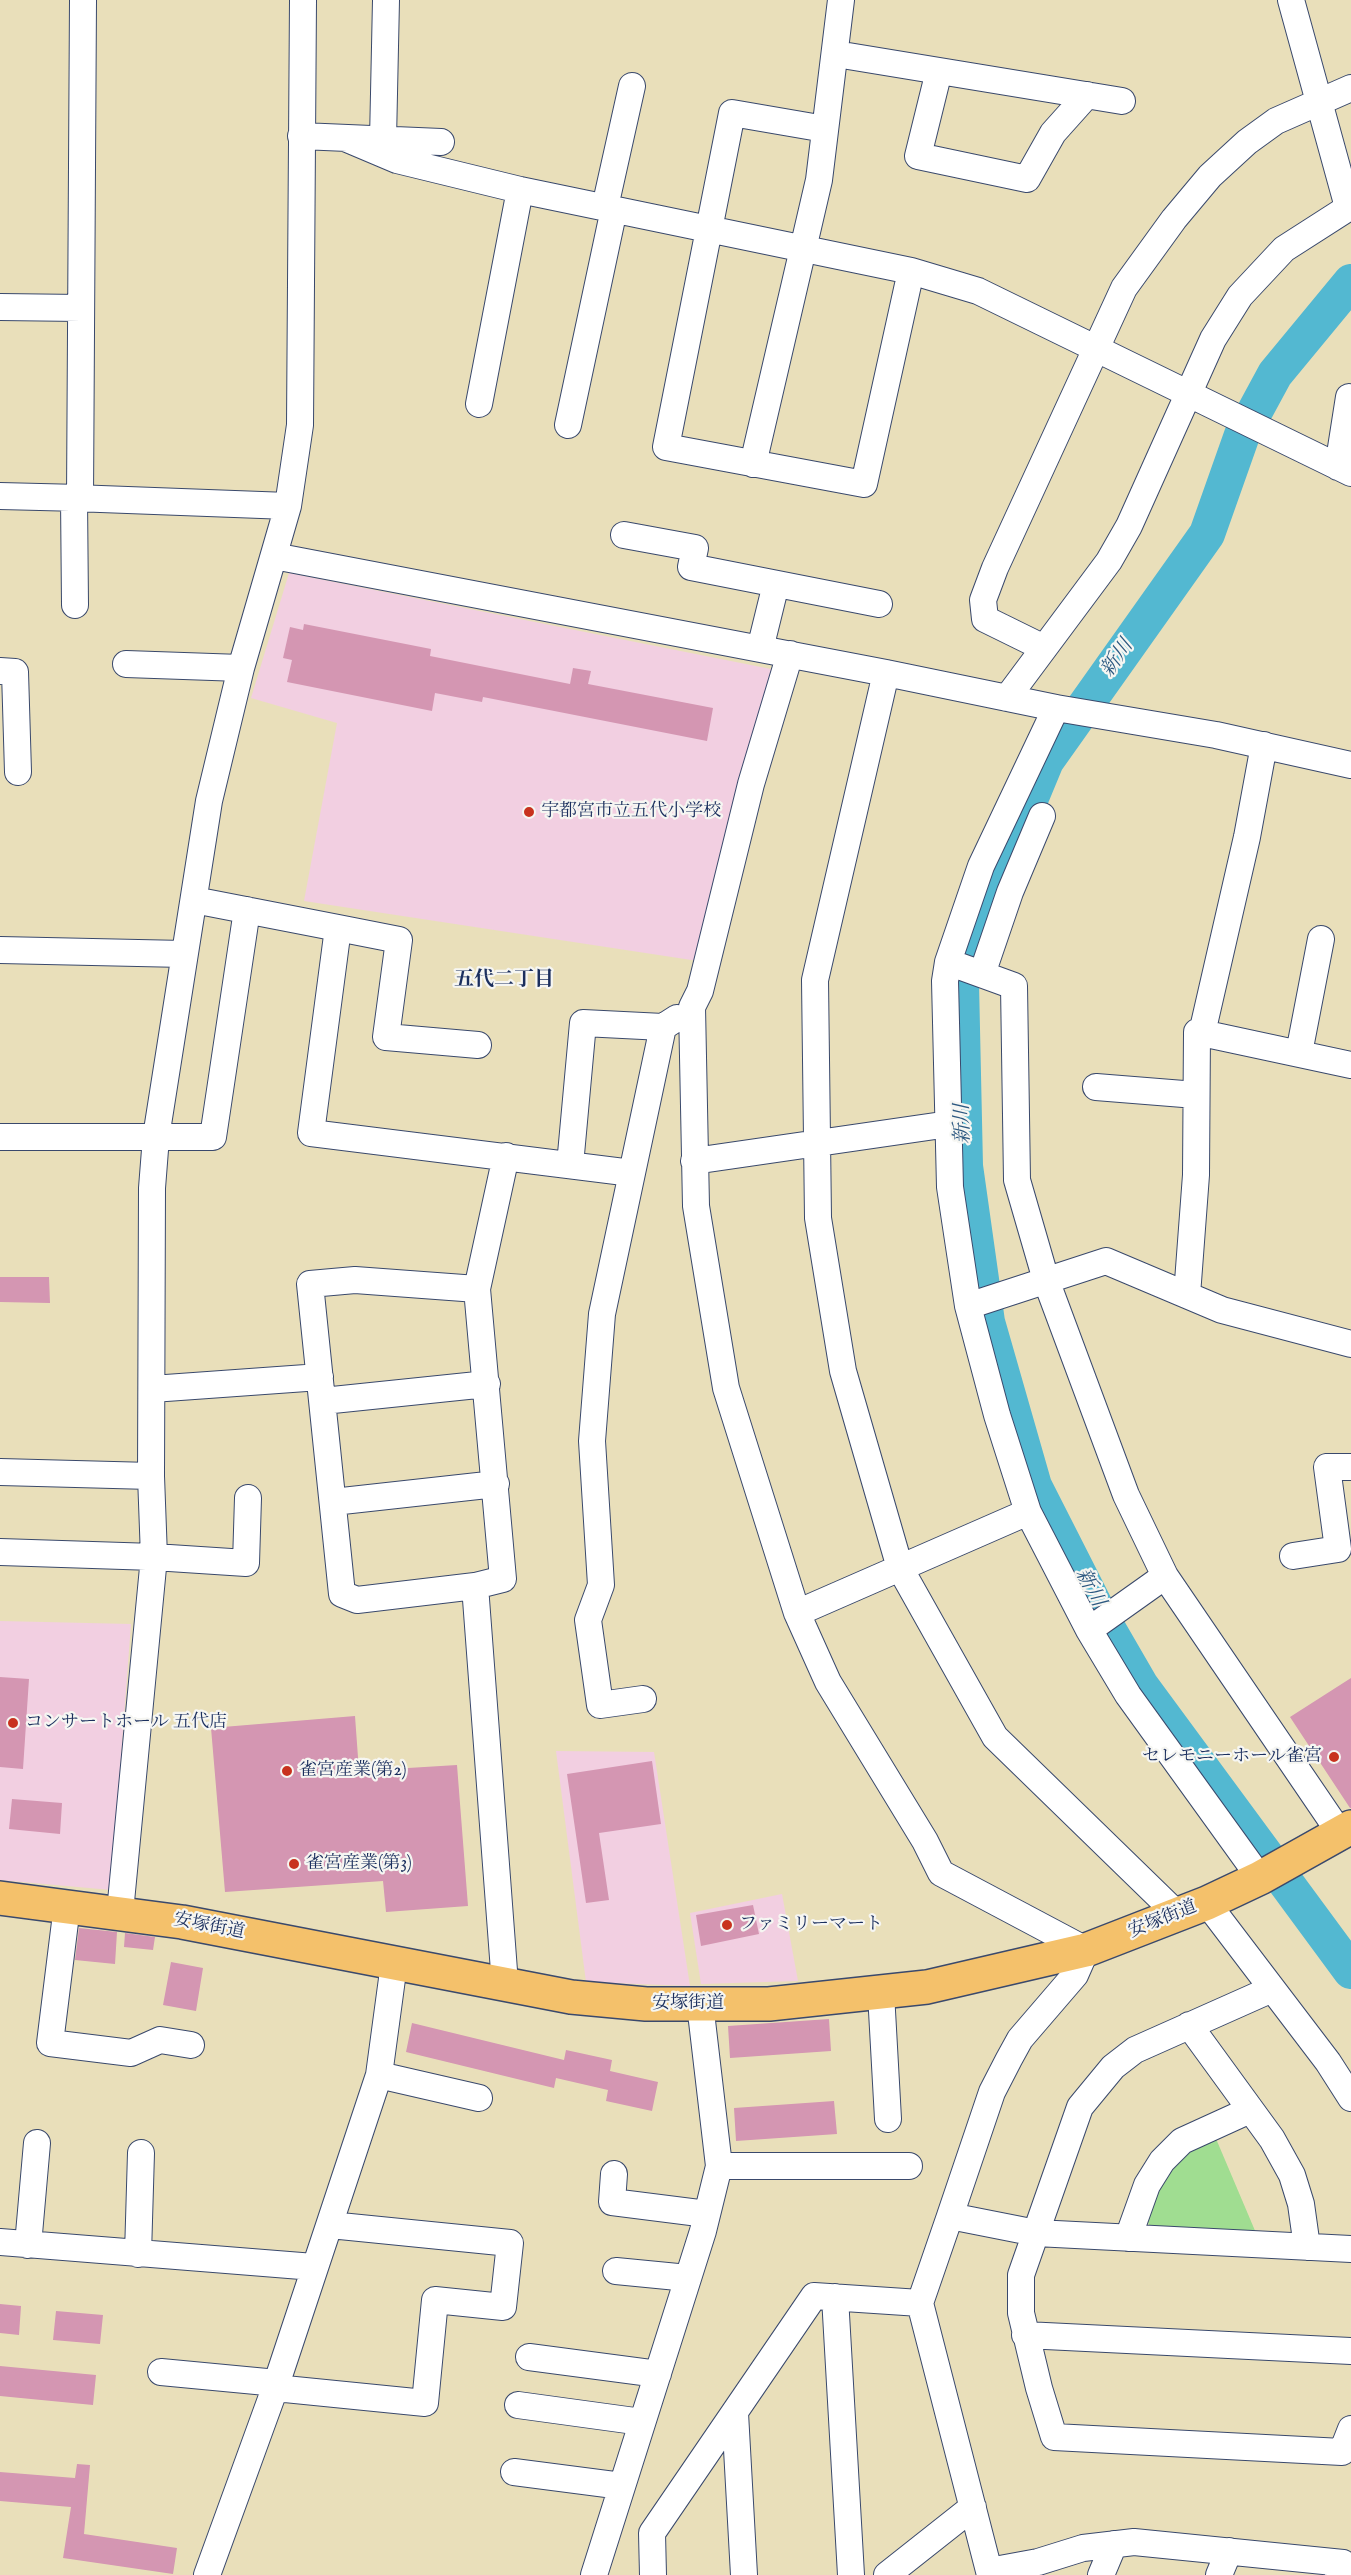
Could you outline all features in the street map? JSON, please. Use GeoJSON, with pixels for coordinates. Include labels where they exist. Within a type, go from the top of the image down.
{"type":"FeatureCollection","features":[{"type":"Feature","properties":{"kind":"main road","name":"安塚街道"},"geometry":{"type":"LineString","coordinates":[[0,1898],[120,1912],[571,1997],[646,2004],[769,2004],[927,1987],[1086,1950],[1192,1909],[1270,1871],[1348,1828]]}},
{"type":"Feature","properties":{"kind":"street"},"geometry":{"type":"LineString","coordinates":[[74,498],[80,498],[83,0]]}},
{"type":"Feature","properties":{"kind":"street"},"geometry":{"type":"LineString","coordinates":[[120,1912],[154,1557],[151,1476],[152,1188],[156,1137],[209,801],[241,668],[288,506],[300,425],[303,0]]}},
{"type":"Feature","properties":{"kind":"street"},"geometry":{"type":"LineString","coordinates":[[383,140],[386,0]]}},
{"type":"Feature","properties":{"kind":"street"},"geometry":{"type":"LineString","coordinates":[[753,464],[819,180],[841,0]]}},
{"type":"Feature","properties":{"kind":"street"},"geometry":{"type":"LineString","coordinates":[[1007,698],[1119,543],[1213,339],[1240,296],[1284,249],[1349,206],[1291,0]]}},
{"type":"Feature","properties":{"kind":"street"},"geometry":{"type":"LineString","coordinates":[[836,54],[1122,102]]}},
{"type":"Feature","properties":{"kind":"street"},"geometry":{"type":"LineString","coordinates":[[939,71],[918,156],[1027,179],[1053,133],[1088,95]]}},
{"type":"Feature","properties":{"kind":"street"},"geometry":{"type":"LineString","coordinates":[[568,425],[632,86]]}},
{"type":"Feature","properties":{"kind":"street"},"geometry":{"type":"LineString","coordinates":[[1044,648],[985,619],[983,600],[995,568],[1124,288],[1174,219],[1210,176],[1246,142],[1276,121],[1351,88]]}},
{"type":"Feature","properties":{"kind":"street"},"geometry":{"type":"LineString","coordinates":[[825,129],[732,113],[666,447],[864,484],[911,271]]}},
{"type":"Feature","properties":{"kind":"street"},"geometry":{"type":"LineString","coordinates":[[301,136],[441,142]]}},
{"type":"Feature","properties":{"kind":"street"},"geometry":{"type":"LineString","coordinates":[[345,138],[398,160],[520,190],[911,271],[978,291],[1344,470],[1349,397]]}},
{"type":"Feature","properties":{"kind":"street"},"geometry":{"type":"LineString","coordinates":[[479,404],[520,190]]}},
{"type":"Feature","properties":{"kind":"street"},"geometry":{"type":"LineString","coordinates":[[0,307],[81,308]]}},
{"type":"Feature","properties":{"kind":"street"},"geometry":{"type":"LineString","coordinates":[[0,496],[288,506]]}},
{"type":"Feature","properties":{"kind":"street"},"geometry":{"type":"LineString","coordinates":[[74,498],[75,605]]}},
{"type":"Feature","properties":{"kind":"street"},"geometry":{"type":"LineString","coordinates":[[624,535],[695,548],[691,567],[879,604]]}},
{"type":"Feature","properties":{"kind":"street"},"geometry":{"type":"LineString","coordinates":[[274,556],[790,654],[1063,709],[1264,745],[1351,765]]}},
{"type":"Feature","properties":{"kind":"street"},"geometry":{"type":"LineString","coordinates":[[760,649],[776,584]]}},
{"type":"Feature","properties":{"kind":"street"},"geometry":{"type":"LineString","coordinates":[[570,1165],[583,1023],[663,1027],[692,1007],[700,992],[751,783],[790,654]]}},
{"type":"Feature","properties":{"kind":"street"},"geometry":{"type":"LineString","coordinates":[[126,664],[241,668]]}},
{"type":"Feature","properties":{"kind":"street"},"geometry":{"type":"LineString","coordinates":[[0,671],[15,672],[18,772]]}},
{"type":"Feature","properties":{"kind":"street"},"geometry":{"type":"LineString","coordinates":[[886,673],[815,980],[818,1218],[839,1352],[900,1568],[995,1737],[1192,1909],[1272,1989],[1328,2062],[1351,2098]]}},
{"type":"Feature","properties":{"kind":"street"},"geometry":{"type":"LineString","coordinates":[[965,968],[981,866],[1063,709]]}},
{"type":"Feature","properties":{"kind":"street"},"geometry":{"type":"LineString","coordinates":[[1202,1033],[1247,837],[1264,745]]}},
{"type":"Feature","properties":{"kind":"street"},"geometry":{"type":"LineString","coordinates":[[1042,816],[1010,892],[965,968],[945,981],[950,1187],[980,1302],[997,1415],[1028,1512],[1098,1623],[1128,1695],[1270,1871]]}},
{"type":"Feature","properties":{"kind":"street"},"geometry":{"type":"LineString","coordinates":[[194,900],[399,940],[386,1037],[478,1045]]}},
{"type":"Feature","properties":{"kind":"street"},"geometry":{"type":"LineString","coordinates":[[0,1137],[213,1137],[247,910]]}},
{"type":"Feature","properties":{"kind":"street"},"geometry":{"type":"LineString","coordinates":[[338,928],[311,1133],[632,1173]]}},
{"type":"Feature","properties":{"kind":"street"},"geometry":{"type":"LineString","coordinates":[[1299,1053],[1322,939]]}},
{"type":"Feature","properties":{"kind":"street"},"geometry":{"type":"LineString","coordinates":[[0,950],[184,954]]}},
{"type":"Feature","properties":{"kind":"street"},"geometry":{"type":"LineString","coordinates":[[965,968],[1014,986],[1017,1180],[1046,1280],[1126,1495],[1165,1576],[1348,1828]]}},
{"type":"Feature","properties":{"kind":"street"},"geometry":{"type":"LineString","coordinates":[[692,1007],[696,1206],[726,1388],[797,1613],[828,1682],[926,1841],[941,1873],[1086,1950],[1075,1975],[1020,2039],[992,2092],[920,2303],[988,2573],[1038,2562],[1083,2548],[1134,2542],[1343,2563],[1338,2575]]}},
{"type":"Feature","properties":{"kind":"street"},"geometry":{"type":"LineString","coordinates":[[643,1699],[600,1705],[588,1620],[601,1585],[592,1441],[602,1314],[663,1027]]}},
{"type":"Feature","properties":{"kind":"street"},"geometry":{"type":"LineString","coordinates":[[1187,1295],[1196,1175],[1197,1032],[1351,1065]]}},
{"type":"Feature","properties":{"kind":"street"},"geometry":{"type":"LineString","coordinates":[[1096,1087],[1196,1095]]}},
{"type":"Feature","properties":{"kind":"street"},"geometry":{"type":"LineString","coordinates":[[694,1161],[949,1124]]}},
{"type":"Feature","properties":{"kind":"street"},"geometry":{"type":"LineString","coordinates":[[477,1289],[355,1280],[310,1284],[342,1594],[357,1600],[475,1586],[503,1579],[477,1289],[506,1156]]}},
{"type":"Feature","properties":{"kind":"street"},"geometry":{"type":"LineString","coordinates":[[980,1302],[1106,1261],[1222,1310],[1351,1344]]}},
{"type":"Feature","properties":{"kind":"street"},"geometry":{"type":"LineString","coordinates":[[152,1389],[322,1389],[487,1384]]}},
{"type":"Feature","properties":{"kind":"street"},"geometry":{"type":"LineString","coordinates":[[1293,1556],[1338,1549],[1327,1467],[1351,1467]]}},
{"type":"Feature","properties":{"kind":"street"},"geometry":{"type":"LineString","coordinates":[[0,1472],[151,1476]]}},
{"type":"Feature","properties":{"kind":"street"},"geometry":{"type":"LineString","coordinates":[[333,1502],[496,1484]]}},
{"type":"Feature","properties":{"kind":"street"},"geometry":{"type":"LineString","coordinates":[[0,1552],[154,1557],[246,1563],[248,1498]]}},
{"type":"Feature","properties":{"kind":"street"},"geometry":{"type":"LineString","coordinates":[[797,1613],[1028,1512]]}},
{"type":"Feature","properties":{"kind":"street"},"geometry":{"type":"LineString","coordinates":[[1098,1623],[1165,1576]]}},
{"type":"Feature","properties":{"kind":"street"},"geometry":{"type":"LineString","coordinates":[[475,1586],[506,1984]]}},
{"type":"Feature","properties":{"kind":"street"},"geometry":{"type":"LineString","coordinates":[[67,1906],[50,2043],[131,2053],[160,2040],[190,2045]]}},
{"type":"Feature","properties":{"kind":"street"},"geometry":{"type":"LineString","coordinates":[[207,2575],[276,2386],[378,2075],[394,1964]]}},
{"type":"Feature","properties":{"kind":"street"},"geometry":{"type":"LineString","coordinates":[[1272,1989],[1189,2025],[1128,2055],[1113,2067],[1080,2107],[1019,2288],[1025,2335],[1054,2437],[1342,2452],[1351,2429]]}},
{"type":"Feature","properties":{"kind":"street"},"geometry":{"type":"LineString","coordinates":[[881,1993],[888,2119]]}},
{"type":"Feature","properties":{"kind":"street"},"geometry":{"type":"LineString","coordinates":[[594,2575],[688,2278],[719,2166],[700,2004]]}},
{"type":"Feature","properties":{"kind":"street"},"geometry":{"type":"LineString","coordinates":[[1189,2025],[1272,2139],[1292,2175],[1301,2204],[1307,2247]]}},
{"type":"Feature","properties":{"kind":"street"},"geometry":{"type":"LineString","coordinates":[[378,2075],[479,2098]]}},
{"type":"Feature","properties":{"kind":"street"},"geometry":{"type":"LineString","coordinates":[[1128,2238],[1147,2185],[1162,2161],[1182,2141],[1250,2110]]}},
{"type":"Feature","properties":{"kind":"street"},"geometry":{"type":"LineString","coordinates":[[28,2245],[37,2143]]}},
{"type":"Feature","properties":{"kind":"street"},"geometry":{"type":"LineString","coordinates":[[138,2254],[141,2153]]}},
{"type":"Feature","properties":{"kind":"street"},"geometry":{"type":"LineString","coordinates":[[719,2166],[909,2166]]}},
{"type":"Feature","properties":{"kind":"street"},"geometry":{"type":"LineString","coordinates":[[614,2174],[612,2202],[707,2214]]}},
{"type":"Feature","properties":{"kind":"street"},"geometry":{"type":"LineString","coordinates":[[950,2216],[1036,2233],[1351,2249]]}},
{"type":"Feature","properties":{"kind":"street"},"geometry":{"type":"LineString","coordinates":[[161,2372],[424,2403],[435,2300],[503,2307],[510,2243],[330,2225]]}},
{"type":"Feature","properties":{"kind":"street"},"geometry":{"type":"LineString","coordinates":[[0,2242],[314,2267]]}},
{"type":"Feature","properties":{"kind":"street"},"geometry":{"type":"LineString","coordinates":[[616,2271],[688,2278]]}},
{"type":"Feature","properties":{"kind":"street"},"geometry":{"type":"LineString","coordinates":[[653,2575],[652,2533],[814,2296],[920,2303]]}},
{"type":"Feature","properties":{"kind":"street"},"geometry":{"type":"LineString","coordinates":[[835,2297],[851,2575]]}},
{"type":"Feature","properties":{"kind":"street"},"geometry":{"type":"LineString","coordinates":[[1025,2335],[1351,2351]]}},
{"type":"Feature","properties":{"kind":"street"},"geometry":{"type":"LineString","coordinates":[[529,2358],[658,2374]]}},
{"type":"Feature","properties":{"kind":"street"},"geometry":{"type":"LineString","coordinates":[[518,2405],[642,2422]]}},
{"type":"Feature","properties":{"kind":"street"},"geometry":{"type":"LineString","coordinates":[[735,2413],[744,2575]]}},
{"type":"Feature","properties":{"kind":"street"},"geometry":{"type":"LineString","coordinates":[[514,2472],[622,2486]]}},
{"type":"Feature","properties":{"kind":"street"},"geometry":{"type":"LineString","coordinates":[[887,2575],[973,2507]]}},
{"type":"Feature","properties":{"kind":"street"},"geometry":{"type":"LineString","coordinates":[[1101,2575],[1114,2544]]}},
{"type":"Feature","properties":{"kind":"street"},"geometry":{"type":"LineString","coordinates":[[1219,2575],[1229,2551]]}},
{"type":"Feature","properties":{"kind":"shaded area","name":"宇都宮市立五代小学校"},"geometry":{"type":"Polygon","coordinates":[[[289,573],[776,670],[698,961],[304,901],[337,723],[251,698],[289,573]]]}},
{"type":"Feature","properties":{"kind":"shaded area"},"geometry":{"type":"Polygon","coordinates":[[[0,1621],[131,1624],[111,1890],[0,1880],[0,1621]]]}},
{"type":"Feature","properties":{"kind":"shaded area"},"geometry":{"type":"Polygon","coordinates":[[[556,1751],[654,1752],[690,1986],[586,1982],[556,1751]]]}},
{"type":"Feature","properties":{"kind":"shaded area"},"geometry":{"type":"Polygon","coordinates":[[[782,1894],[798,1981],[701,1984],[690,1913],[782,1894]]]}},
{"type":"Feature","properties":{"kind":"green space"},"geometry":{"type":"Polygon","coordinates":[[[1214,2134],[1256,2233],[1151,2230],[1145,2215],[1158,2184],[1191,2146],[1214,2134]]]}},
{"type":"Feature","properties":{"kind":"building"},"geometry":{"type":"Polygon","coordinates":[[[304,624],[431,649],[430,656],[570,684],[573,668],[591,671],[588,684],[713,708],[707,741],[483,697],[482,702],[435,693],[432,711],[287,682],[292,660],[283,658],[290,627],[303,630],[304,624]]]}},
{"type":"Feature","properties":{"kind":"building"},"geometry":{"type":"Polygon","coordinates":[[[0,1277],[49,1277],[50,1303],[0,1302],[0,1277]]]}},
{"type":"Feature","properties":{"kind":"building","name":"コンサートホール 五代店"},"geometry":{"type":"Polygon","coordinates":[[[0,1677],[29,1679],[23,1769],[0,1767],[0,1677]]]}},
{"type":"Feature","properties":{"kind":"building","name":"セレモニーホール雀宮"},"geometry":{"type":"Polygon","coordinates":[[[1351,1678],[1351,1808],[1350,1808],[1290,1717],[1351,1678]]]}},
{"type":"Feature","properties":{"kind":"building"},"geometry":{"type":"Polygon","coordinates":[[[355,1716],[359,1771],[457,1765],[468,1906],[386,1912],[383,1881],[225,1892],[211,1728],[355,1716]]]}},
{"type":"Feature","properties":{"kind":"building"},"geometry":{"type":"Polygon","coordinates":[[[652,1761],[661,1824],[599,1833],[609,1900],[586,1903],[567,1774],[652,1761]]]}},
{"type":"Feature","properties":{"kind":"building"},"geometry":{"type":"Polygon","coordinates":[[[12,1799],[62,1803],[60,1834],[9,1829],[12,1799]]]}},
{"type":"Feature","properties":{"kind":"building","name":"ファミリーマート"},"geometry":{"type":"Polygon","coordinates":[[[753,1905],[759,1934],[701,1946],[696,1915],[753,1905]]]}},
{"type":"Feature","properties":{"kind":"building"},"geometry":{"type":"Polygon","coordinates":[[[79,1928],[117,1932],[115,1964],[75,1960],[79,1928]]]}},
{"type":"Feature","properties":{"kind":"building"},"geometry":{"type":"Polygon","coordinates":[[[125,1933],[155,1937],[153,1950],[124,1947],[125,1933]]]}},
{"type":"Feature","properties":{"kind":"building"},"geometry":{"type":"Polygon","coordinates":[[[171,1962],[203,1968],[196,2011],[163,2005],[171,1962]]]}},
{"type":"Feature","properties":{"kind":"building"},"geometry":{"type":"Polygon","coordinates":[[[829,2019],[831,2051],[730,2058],[728,2026],[829,2019]]]}},
{"type":"Feature","properties":{"kind":"building"},"geometry":{"type":"Polygon","coordinates":[[[412,2023],[564,2060],[566,2050],[612,2060],[610,2071],[658,2082],[652,2111],[606,2101],[608,2090],[556,2078],[554,2088],[406,2052],[412,2023]]]}},
{"type":"Feature","properties":{"kind":"building"},"geometry":{"type":"Polygon","coordinates":[[[834,2101],[837,2134],[736,2141],[734,2108],[834,2101]]]}},
{"type":"Feature","properties":{"kind":"building"},"geometry":{"type":"Polygon","coordinates":[[[0,2304],[21,2306],[19,2335],[0,2333],[0,2304]]]}},
{"type":"Feature","properties":{"kind":"building"},"geometry":{"type":"Polygon","coordinates":[[[56,2311],[103,2315],[100,2344],[53,2340],[56,2311]]]}},
{"type":"Feature","properties":{"kind":"building"},"geometry":{"type":"Polygon","coordinates":[[[0,2366],[96,2375],[93,2405],[0,2396],[0,2366]]]}},
{"type":"Feature","properties":{"kind":"building"},"geometry":{"type":"Polygon","coordinates":[[[77,2464],[90,2465],[84,2534],[177,2548],[173,2574],[63,2558],[71,2507],[0,2501],[0,2472],[75,2478],[77,2464]]]}},
{"type":"Feature","properties":{"kind":"waterway","name":"新川"},"geometry":{"type":"LineString","coordinates":[[1351,282],[1275,374],[1242,435],[1207,534],[1046,761],[981,918],[961,983],[965,1166],[987,1322],[1034,1486],[1097,1610],[1141,1686],[1351,1971]]}},
{"type":"Feature","properties":{"kind":"place","name":"宇都宮市立五代小学校"},"geometry":{"type":"Point","coordinates":[529,812]}},
{"type":"Feature","properties":{"kind":"place","name":"コンサートホール 五代店"},"geometry":{"type":"Point","coordinates":[13,1723]}},
{"type":"Feature","properties":{"kind":"place","name":"セレモニーホール雀宮"},"geometry":{"type":"Point","coordinates":[1334,1757]}},
{"type":"Feature","properties":{"kind":"place","name":"雀宮産業(第2)"},"geometry":{"type":"Point","coordinates":[287,1771]}},
{"type":"Feature","properties":{"kind":"place","name":"雀宮産業(第3)"},"geometry":{"type":"Point","coordinates":[294,1864]}},
{"type":"Feature","properties":{"kind":"place","name":"ファミリーマート"},"geometry":{"type":"Point","coordinates":[727,1925]}},
{"type":"Feature","properties":{"kind":"district","name":"五代二丁目"},"geometry":{"type":"Point","coordinates":[504,981]}}]}
